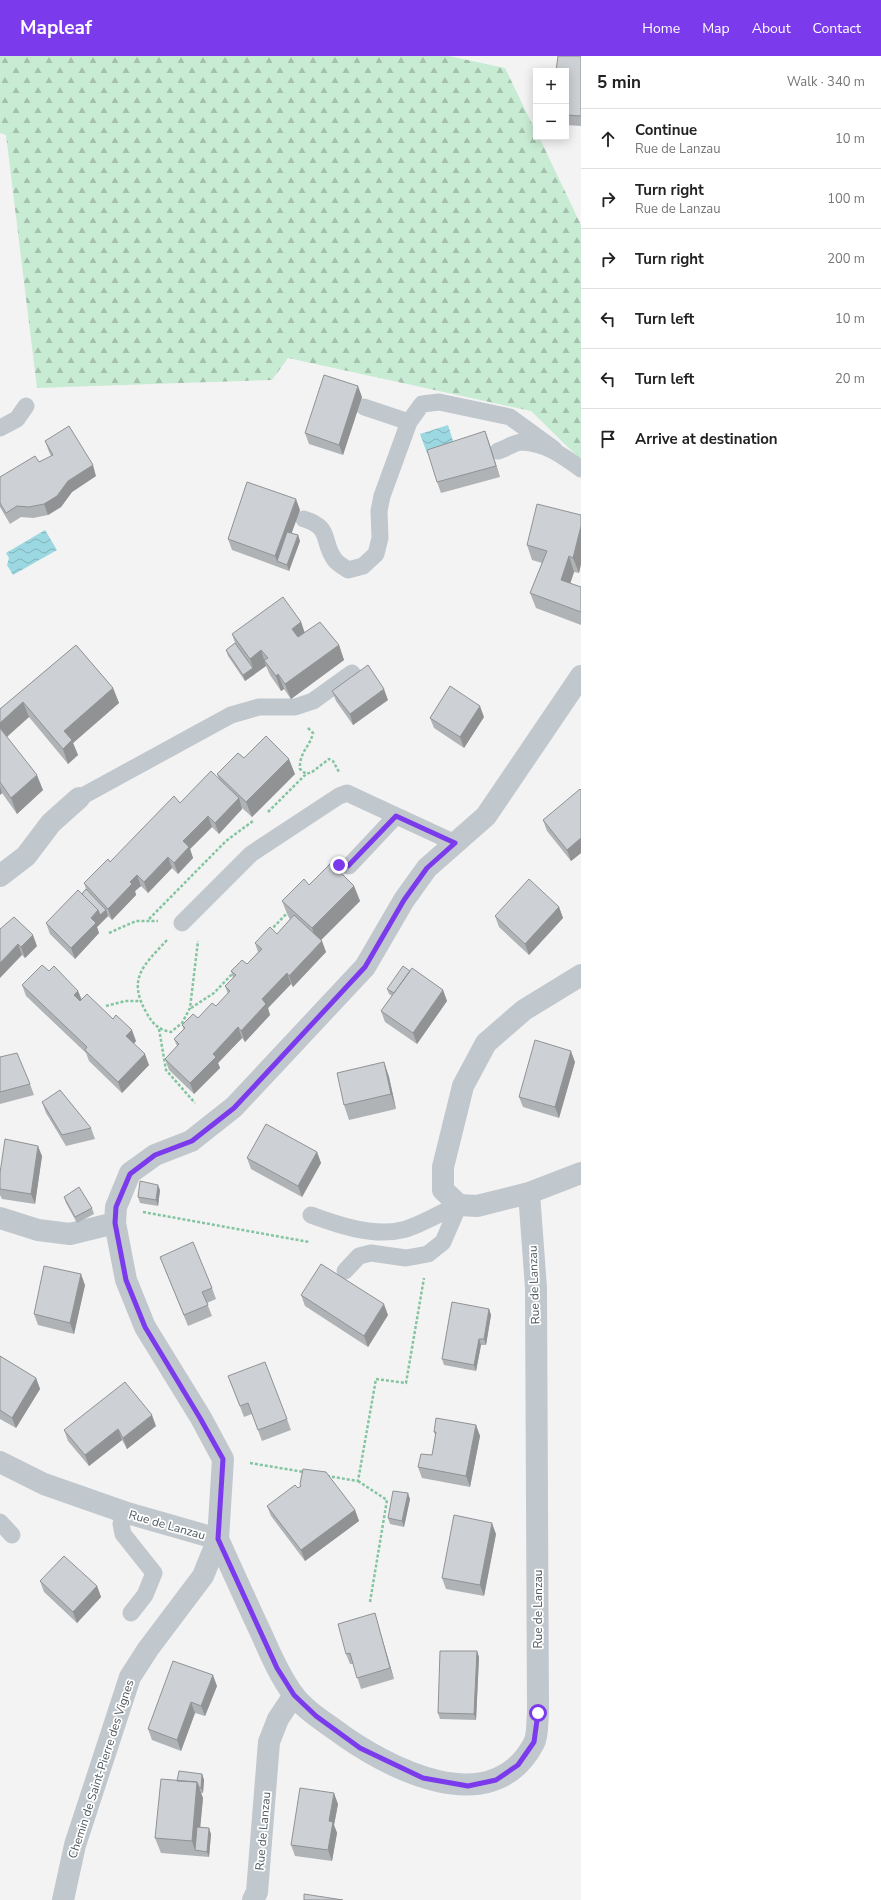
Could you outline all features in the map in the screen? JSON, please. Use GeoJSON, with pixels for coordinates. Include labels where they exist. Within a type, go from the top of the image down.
{"type":"FeatureCollection","features":[{"type":"Feature","properties":{"kind":"street"},"geometry":{"type":"LineString","coordinates":[[223,1459],[145,1327],[126,1280],[115,1215],[130,1174],[155,1155],[192,1141],[234,1108],[365,967],[404,900],[427,868],[486,816],[581,676]]}},
{"type":"Feature","properties":{"kind":"street"},"geometry":{"type":"LineString","coordinates":[[0,876],[26,856],[51,823],[79,798]]}},
{"type":"Feature","properties":{"kind":"street"},"geometry":{"type":"LineString","coordinates":[[581,976],[524,1010],[486,1043],[463,1086],[443,1167],[443,1190],[458,1205],[477,1206],[529,1192],[581,1173]]}},
{"type":"Feature","properties":{"kind":"street","name":"Rue de Lanzau"},"geometry":{"type":"LineString","coordinates":[[0,1462],[44,1484],[124,1512],[218,1539],[277,1668],[294,1695],[316,1716],[360,1748],[423,1778],[468,1786],[496,1780],[518,1765],[534,1742],[538,1713],[536,1296],[529,1192]]}},
{"type":"Feature","properties":{"kind":"street"},"geometry":{"type":"LineString","coordinates":[[0,1218],[38,1230],[70,1234],[115,1215]]}},
{"type":"Feature","properties":{"kind":"street","name":"Chemin de Saint-Pierre des Vignes"},"geometry":{"type":"LineString","coordinates":[[63,1900],[75,1845],[130,1677],[148,1649],[203,1576],[218,1539],[223,1459]]}},
{"type":"Feature","properties":{"kind":"street","name":"Rue de Lanzau"},"geometry":{"type":"LineString","coordinates":[[253,1900],[257,1892],[270,1742],[278,1719],[294,1695]]}},
{"type":"Feature","properties":{"kind":"lane"},"geometry":{"type":"LineString","coordinates":[[304,519],[317,523],[335,560],[348,570],[363,566],[376,554],[380,538],[379,511],[409,422],[422,404],[439,402],[510,417],[581,469]]}},
{"type":"Feature","properties":{"kind":"lane"},"geometry":{"type":"LineString","coordinates":[[0,428],[17,418],[26,406]]}},
{"type":"Feature","properties":{"kind":"lane"},"geometry":{"type":"LineString","coordinates":[[364,407],[409,422]]}},
{"type":"Feature","properties":{"kind":"lane"},"geometry":{"type":"LineString","coordinates":[[498,451],[520,442],[554,449]]}},
{"type":"Feature","properties":{"kind":"lane"},"geometry":{"type":"LineString","coordinates":[[79,798],[231,715],[259,707],[295,707],[313,701],[352,673]]}},
{"type":"Feature","properties":{"kind":"lane"},"geometry":{"type":"LineString","coordinates":[[182,923],[251,854],[339,796],[347,793],[455,843]]}},
{"type":"Feature","properties":{"kind":"lane"},"geometry":{"type":"LineString","coordinates":[[348,866],[396,816]]}},
{"type":"Feature","properties":{"kind":"lane"},"geometry":{"type":"LineString","coordinates":[[311,1215],[337,1225],[381,1231],[402,1230],[458,1205]]}},
{"type":"Feature","properties":{"kind":"lane"},"geometry":{"type":"LineString","coordinates":[[345,1271],[359,1256],[371,1253],[406,1258],[428,1254],[444,1242],[458,1205]]}},
{"type":"Feature","properties":{"kind":"lane"},"geometry":{"type":"LineString","coordinates":[[124,1512],[121,1524],[123,1534],[154,1572],[145,1595],[131,1614]]}},
{"type":"Feature","properties":{"kind":"lane"},"geometry":{"type":"LineString","coordinates":[[0,1522],[12,1536]]}},
{"type":"Feature","properties":{"kind":"path"},"geometry":{"type":"LineString","coordinates":[[307,746],[300,756],[300,769],[306,774],[312,772],[329,759],[333,761],[340,775]]}},
{"type":"Feature","properties":{"kind":"path"},"geometry":{"type":"LineString","coordinates":[[265,936],[291,909]]}},
{"type":"Feature","properties":{"kind":"path"},"geometry":{"type":"LineString","coordinates":[[109,933],[136,921],[149,919],[182,923],[198,941],[190,1008],[182,1023],[171,1032],[159,1029]]}},
{"type":"Feature","properties":{"kind":"path"},"geometry":{"type":"LineString","coordinates":[[182,923],[141,970],[136,987],[140,1001],[149,1018],[159,1029],[166,1070],[195,1102],[195,1110]]}},
{"type":"Feature","properties":{"kind":"path"},"geometry":{"type":"LineString","coordinates":[[190,1008],[214,993],[235,971]]}},
{"type":"Feature","properties":{"kind":"path"},"geometry":{"type":"LineString","coordinates":[[106,1006],[125,1001],[140,1001]]}},
{"type":"Feature","properties":{"kind":"path"},"geometry":{"type":"LineString","coordinates":[[115,1215],[317,1243]]}},
{"type":"Feature","properties":{"kind":"path"},"geometry":{"type":"LineString","coordinates":[[358,1481],[376,1379],[406,1383],[421,1293]]}},
{"type":"Feature","properties":{"kind":"path"},"geometry":{"type":"LineString","coordinates":[[223,1459],[305,1472]]}},
{"type":"Feature","properties":{"kind":"path"},"geometry":{"type":"LineString","coordinates":[[320,1475],[358,1481],[387,1500],[370,1602]]}},
{"type":"Feature","properties":{"kind":"green space"},"geometry":{"type":"Polygon","coordinates":[[[0,56],[449,56],[505,68],[533,126],[533,140],[540,140],[581,225],[581,460],[531,411],[288,358],[272,380],[37,388],[6,135],[0,133],[0,56]]]}},
{"type":"Feature","properties":{"kind":"water"},"geometry":{"type":"Polygon","coordinates":[[[448,425],[454,444],[427,453],[420,434],[448,425]]]}},
{"type":"Feature","properties":{"kind":"water"},"geometry":{"type":"Polygon","coordinates":[[[45,530],[57,550],[13,575],[7,565],[9,558],[6,553],[45,530]]]}},
{"type":"Feature","properties":{"kind":"building"},"geometry":{"type":"Polygon","coordinates":[[[558,56],[581,56],[581,116],[569,115],[569,68],[556,68],[558,56]]]}},
{"type":"Feature","properties":{"kind":"building"},"geometry":{"type":"Polygon","coordinates":[[[324,375],[358,386],[339,445],[305,433],[324,375]]]}},
{"type":"Feature","properties":{"kind":"building"},"geometry":{"type":"Polygon","coordinates":[[[69,426],[93,465],[68,481],[57,496],[44,504],[29,507],[17,506],[6,513],[0,503],[0,477],[35,456],[39,462],[53,455],[45,441],[69,426]]]}},
{"type":"Feature","properties":{"kind":"building"},"geometry":{"type":"Polygon","coordinates":[[[485,431],[496,466],[437,482],[427,450],[485,431]]]}},
{"type":"Feature","properties":{"kind":"building"},"geometry":{"type":"Polygon","coordinates":[[[247,482],[296,499],[275,556],[228,539],[247,482]]]}},
{"type":"Feature","properties":{"kind":"building"},"geometry":{"type":"Polygon","coordinates":[[[537,504],[581,515],[581,526],[573,558],[569,556],[561,580],[581,587],[581,612],[530,593],[547,551],[527,545],[537,504]]]}},
{"type":"Feature","properties":{"kind":"building"},"geometry":{"type":"Polygon","coordinates":[[[287,532],[298,535],[287,565],[277,561],[287,532]]]}},
{"type":"Feature","properties":{"kind":"building"},"geometry":{"type":"Polygon","coordinates":[[[283,597],[301,622],[292,629],[298,637],[320,622],[339,645],[285,684],[278,674],[276,676],[264,660],[268,658],[261,650],[250,659],[232,634],[283,597]]]}},
{"type":"Feature","properties":{"kind":"building"},"geometry":{"type":"Polygon","coordinates":[[[235,643],[253,668],[243,675],[226,650],[235,643]]]}},
{"type":"Feature","properties":{"kind":"building"},"geometry":{"type":"Polygon","coordinates":[[[76,645],[113,688],[64,731],[72,740],[63,749],[23,702],[0,723],[0,709],[76,645]]]}},
{"type":"Feature","properties":{"kind":"building"},"geometry":{"type":"Polygon","coordinates":[[[368,665],[384,689],[350,714],[332,691],[368,665]]]}},
{"type":"Feature","properties":{"kind":"building"},"geometry":{"type":"Polygon","coordinates":[[[450,686],[480,706],[460,737],[430,718],[450,686]]]}},
{"type":"Feature","properties":{"kind":"building"},"geometry":{"type":"Polygon","coordinates":[[[0,728],[37,775],[11,798],[0,782],[0,728]]]}},
{"type":"Feature","properties":{"kind":"building"},"geometry":{"type":"Polygon","coordinates":[[[266,736],[289,759],[246,802],[217,774],[238,753],[244,758],[266,736]]]}},
{"type":"Feature","properties":{"kind":"building"},"geometry":{"type":"Polygon","coordinates":[[[211,771],[239,798],[215,823],[208,816],[183,841],[189,847],[174,863],[168,857],[144,882],[137,875],[130,882],[132,884],[108,909],[84,883],[108,859],[110,862],[174,796],[180,803],[211,771]]]}},
{"type":"Feature","properties":{"kind":"building"},"geometry":{"type":"Polygon","coordinates":[[[580,789],[581,838],[567,850],[543,820],[580,789]]]}},
{"type":"Feature","properties":{"kind":"building"},"geometry":{"type":"Polygon","coordinates":[[[331,863],[354,886],[312,928],[282,901],[304,879],[309,885],[331,863]]]}},
{"type":"Feature","properties":{"kind":"building"},"geometry":{"type":"Polygon","coordinates":[[[529,879],[559,907],[525,944],[495,916],[529,879]]]}},
{"type":"Feature","properties":{"kind":"building"},"geometry":{"type":"Polygon","coordinates":[[[86,889],[106,910],[100,915],[98,910],[82,894],[86,889]]]}},
{"type":"Feature","properties":{"kind":"building"},"geometry":{"type":"Polygon","coordinates":[[[78,890],[98,910],[91,918],[96,923],[71,948],[46,923],[78,890]]]}},
{"type":"Feature","properties":{"kind":"building"},"geometry":{"type":"Polygon","coordinates":[[[294,915],[322,941],[289,976],[287,973],[262,999],[266,1004],[241,1031],[238,1027],[213,1054],[216,1057],[190,1083],[165,1059],[179,1044],[174,1039],[185,1028],[182,1025],[193,1014],[198,1018],[212,1003],[216,1006],[230,991],[225,986],[236,975],[231,971],[242,960],[247,964],[262,949],[255,943],[270,927],[277,934],[294,915]]]}},
{"type":"Feature","properties":{"kind":"building"},"geometry":{"type":"Polygon","coordinates":[[[14,917],[33,935],[21,947],[18,944],[0,963],[0,929],[14,917]]]}},
{"type":"Feature","properties":{"kind":"building"},"geometry":{"type":"Polygon","coordinates":[[[42,965],[49,971],[54,966],[78,991],[74,995],[80,1001],[87,994],[113,1019],[116,1015],[132,1030],[126,1036],[145,1054],[118,1082],[85,1050],[87,1047],[22,985],[42,965]]]}},
{"type":"Feature","properties":{"kind":"building"},"geometry":{"type":"Polygon","coordinates":[[[403,966],[410,971],[394,993],[387,989],[403,966]]]}},
{"type":"Feature","properties":{"kind":"building"},"geometry":{"type":"Polygon","coordinates":[[[412,968],[443,990],[413,1033],[381,1011],[412,968]]]}},
{"type":"Feature","properties":{"kind":"building"},"geometry":{"type":"Polygon","coordinates":[[[535,1040],[571,1051],[555,1107],[519,1097],[535,1040]]]}},
{"type":"Feature","properties":{"kind":"building"},"geometry":{"type":"Polygon","coordinates":[[[17,1053],[30,1084],[0,1092],[0,1057],[17,1053]]]}},
{"type":"Feature","properties":{"kind":"building"},"geometry":{"type":"Polygon","coordinates":[[[384,1062],[391,1094],[344,1105],[337,1073],[384,1062]]]}},
{"type":"Feature","properties":{"kind":"building"},"geometry":{"type":"Polygon","coordinates":[[[60,1090],[91,1128],[62,1135],[42,1102],[60,1090]]]}},
{"type":"Feature","properties":{"kind":"building"},"geometry":{"type":"Polygon","coordinates":[[[266,1124],[317,1152],[298,1186],[247,1158],[266,1124]]]}},
{"type":"Feature","properties":{"kind":"building"},"geometry":{"type":"Polygon","coordinates":[[[5,1139],[38,1146],[31,1194],[0,1189],[0,1173],[5,1139]]]}},
{"type":"Feature","properties":{"kind":"building"},"geometry":{"type":"Polygon","coordinates":[[[140,1181],[158,1185],[156,1200],[138,1197],[140,1181]]]}},
{"type":"Feature","properties":{"kind":"building"},"geometry":{"type":"Polygon","coordinates":[[[79,1187],[92,1208],[75,1217],[64,1197],[79,1187]]]}},
{"type":"Feature","properties":{"kind":"building"},"geometry":{"type":"Polygon","coordinates":[[[193,1242],[212,1288],[202,1292],[208,1305],[184,1315],[160,1257],[193,1242]]]}},
{"type":"Feature","properties":{"kind":"building"},"geometry":{"type":"Polygon","coordinates":[[[321,1264],[384,1304],[364,1336],[301,1295],[321,1264]]]}},
{"type":"Feature","properties":{"kind":"building"},"geometry":{"type":"Polygon","coordinates":[[[44,1266],[81,1274],[70,1323],[34,1314],[44,1266]]]}},
{"type":"Feature","properties":{"kind":"building"},"geometry":{"type":"Polygon","coordinates":[[[452,1302],[489,1309],[484,1339],[479,1339],[474,1365],[442,1359],[452,1302]]]}},
{"type":"Feature","properties":{"kind":"building"},"geometry":{"type":"Polygon","coordinates":[[[0,1356],[36,1378],[12,1418],[0,1410],[0,1356]]]}},
{"type":"Feature","properties":{"kind":"building"},"geometry":{"type":"Polygon","coordinates":[[[265,1362],[287,1419],[258,1430],[248,1403],[240,1406],[228,1376],[265,1362]]]}},
{"type":"Feature","properties":{"kind":"building"},"geometry":{"type":"Polygon","coordinates":[[[125,1382],[152,1415],[123,1438],[118,1429],[85,1455],[64,1430],[125,1382]]]}},
{"type":"Feature","properties":{"kind":"building"},"geometry":{"type":"Polygon","coordinates":[[[436,1418],[476,1425],[466,1476],[418,1467],[421,1454],[432,1455],[436,1432],[434,1432],[436,1418]]]}},
{"type":"Feature","properties":{"kind":"building"},"geometry":{"type":"Polygon","coordinates":[[[303,1469],[326,1472],[355,1510],[301,1550],[267,1506],[295,1485],[298,1488],[301,1486],[300,1484],[303,1469]]]}},
{"type":"Feature","properties":{"kind":"building"},"geometry":{"type":"Polygon","coordinates":[[[393,1491],[408,1493],[402,1521],[388,1518],[393,1491]]]}},
{"type":"Feature","properties":{"kind":"building"},"geometry":{"type":"Polygon","coordinates":[[[454,1515],[492,1523],[480,1585],[442,1578],[454,1515]]]}},
{"type":"Feature","properties":{"kind":"building"},"geometry":{"type":"Polygon","coordinates":[[[64,1556],[97,1586],[73,1612],[40,1581],[64,1556]]]}},
{"type":"Feature","properties":{"kind":"building"},"geometry":{"type":"Polygon","coordinates":[[[375,1613],[390,1668],[357,1678],[350,1653],[346,1654],[338,1624],[375,1613]]]}},
{"type":"Feature","properties":{"kind":"building"},"geometry":{"type":"Polygon","coordinates":[[[440,1651],[477,1651],[474,1714],[438,1713],[440,1651]]]}},
{"type":"Feature","properties":{"kind":"building"},"geometry":{"type":"Polygon","coordinates":[[[173,1661],[213,1675],[201,1706],[191,1702],[177,1740],[148,1729],[173,1661]]]}},
{"type":"Feature","properties":{"kind":"building"},"geometry":{"type":"Polygon","coordinates":[[[179,1771],[202,1774],[201,1788],[197,1782],[177,1781],[179,1771]]]}},
{"type":"Feature","properties":{"kind":"building"},"geometry":{"type":"Polygon","coordinates":[[[161,1779],[197,1782],[192,1841],[155,1838],[161,1779]]]}},
{"type":"Feature","properties":{"kind":"building"},"geometry":{"type":"Polygon","coordinates":[[[300,1788],[334,1793],[329,1821],[333,1822],[328,1850],[291,1845],[300,1788]]]}},
{"type":"Feature","properties":{"kind":"building"},"geometry":{"type":"Polygon","coordinates":[[[197,1827],[209,1828],[207,1852],[195,1850],[197,1827]]]}},
{"type":"Feature","properties":{"kind":"building"},"geometry":{"type":"Polygon","coordinates":[[[304,1894],[343,1900],[304,1900],[304,1894]]]}},
{"type":"Feature","properties":{"kind":"route"},"geometry":{"type":"LineString","coordinates":[[339,865],[348,866],[396,816],[455,843],[427,868],[404,900],[365,967],[234,1108],[192,1141],[155,1155],[130,1174],[116,1207],[115,1223],[126,1280],[145,1327],[223,1459],[218,1539],[277,1668],[294,1695],[316,1716],[360,1748],[423,1778],[468,1786],[496,1780],[518,1765],[534,1742],[538,1713]]}}]}
